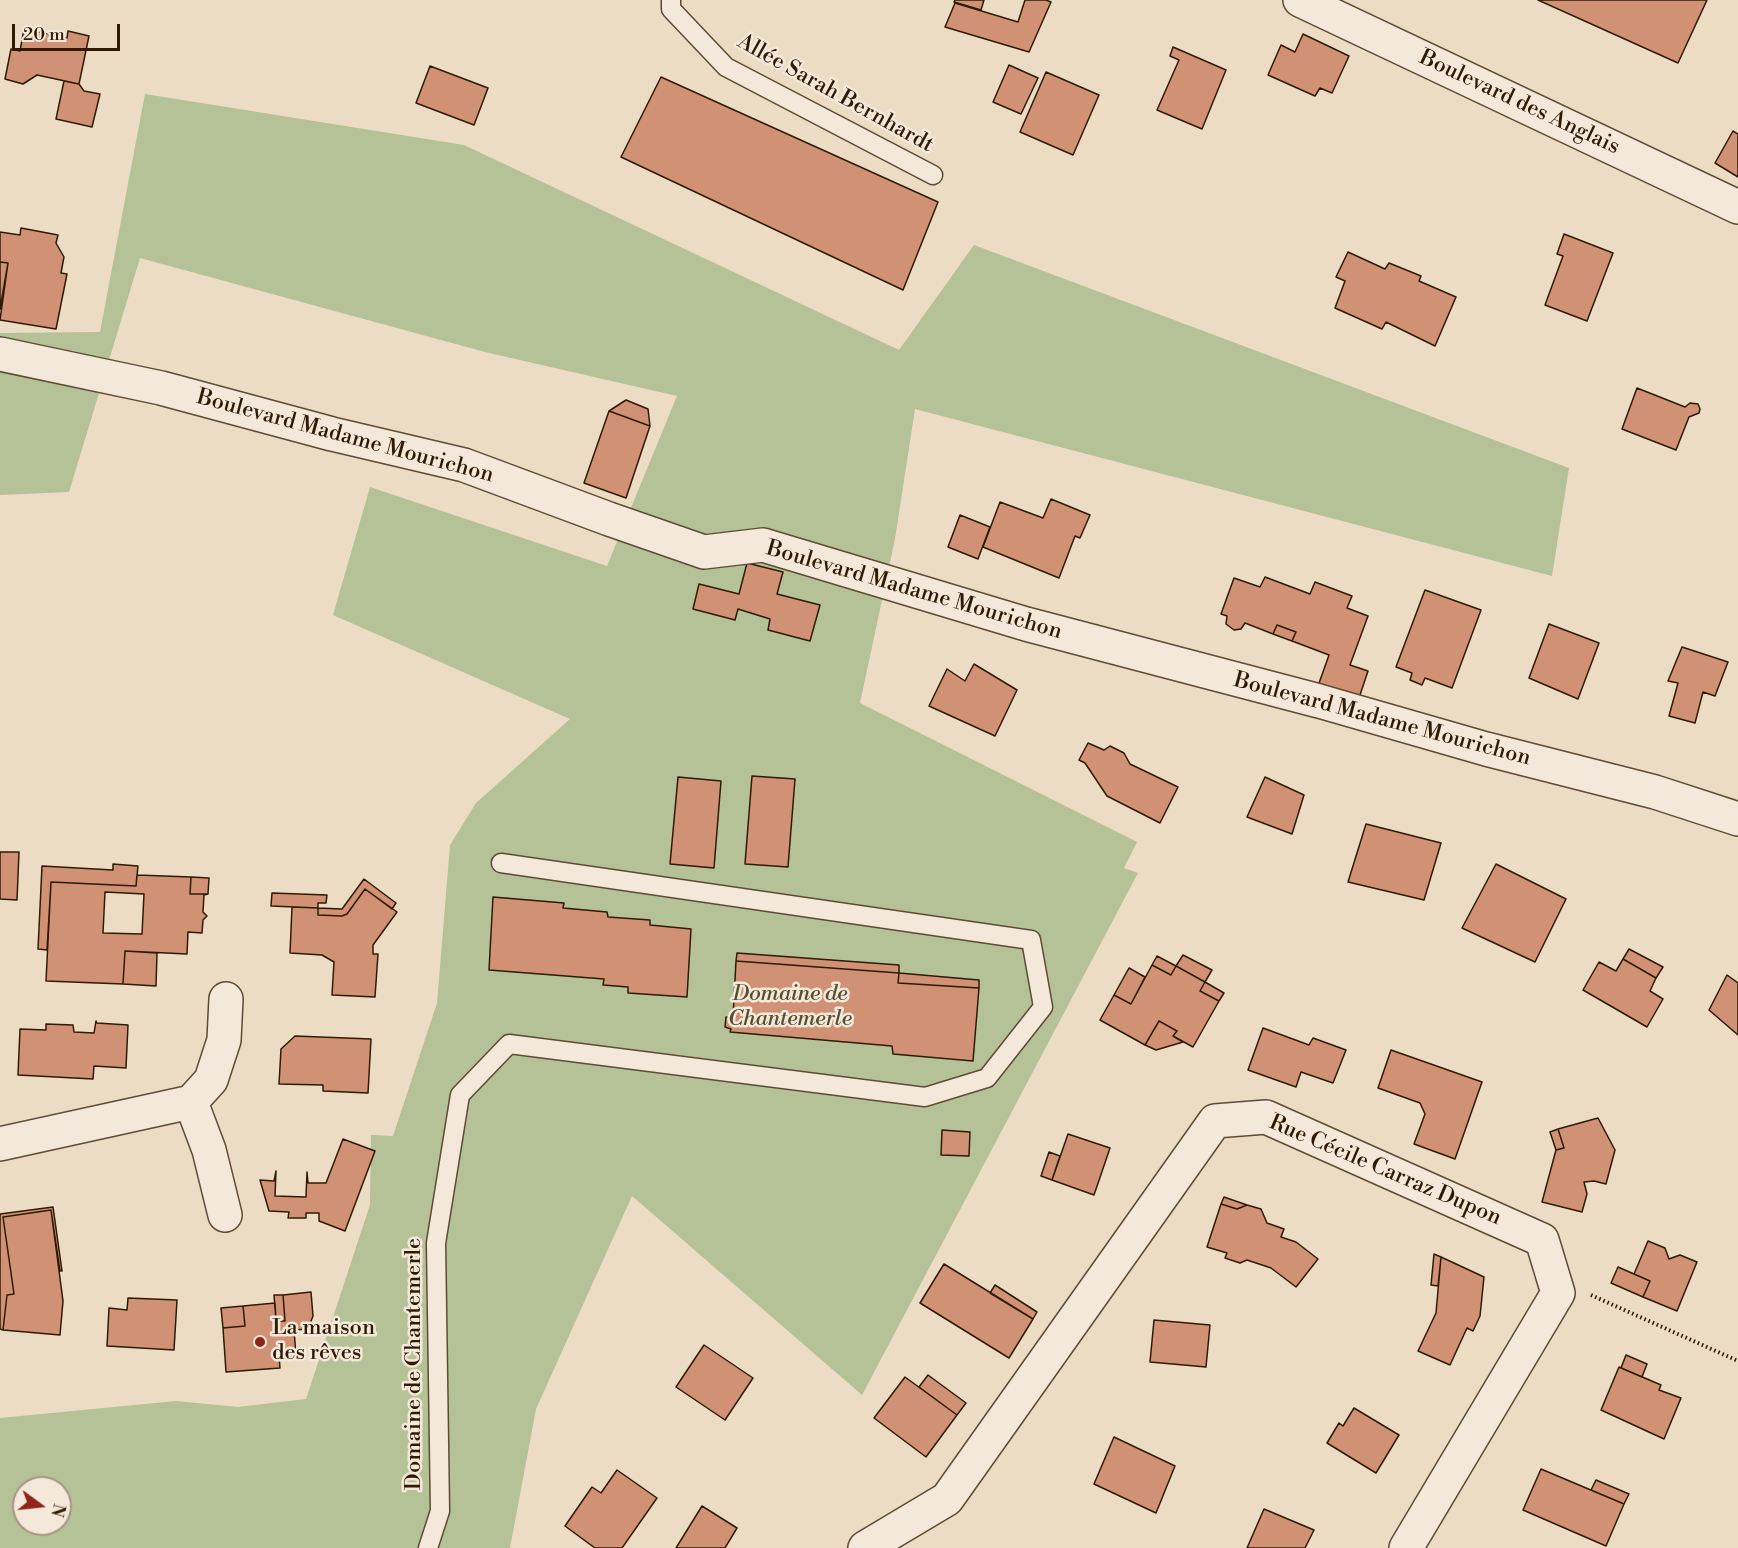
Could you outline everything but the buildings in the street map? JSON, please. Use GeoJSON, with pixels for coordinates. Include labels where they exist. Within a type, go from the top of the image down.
{"type":"FeatureCollection","features":[{"type":"Feature","properties":{"kind":"street","name":"Boulevard des Anglais"},"geometry":{"type":"LineString","coordinates":[[1300,0],[1738,207]]}},
{"type":"Feature","properties":{"kind":"street","name":"Boulevard Madame Mourichon"},"geometry":{"type":"LineString","coordinates":[[16,363],[161,388],[332,434],[464,465],[704,552],[763,545],[1290,704],[1486,749],[1655,792],[1734,819]]}},
{"type":"Feature","properties":{"kind":"street"},"geometry":{"type":"LineString","coordinates":[[0,1144],[191,1102],[211,1080],[218,1060],[224,1040],[226,999]]}},
{"type":"Feature","properties":{"kind":"street"},"geometry":{"type":"LineString","coordinates":[[191,1102],[209,1150],[225,1215]]}},
{"type":"Feature","properties":{"kind":"street","name":"Rue Cécile Carraz Dupon"},"geometry":{"type":"LineString","coordinates":[[865,1548],[947,1499],[1215,1121],[1266,1117],[1542,1240],[1558,1293],[1406,1548]]}},
{"type":"Feature","properties":{"kind":"lane","name":"Allée Sarah Bernhardt"},"geometry":{"type":"LineString","coordinates":[[671,0],[671,9],[726,67],[933,175]]}},
{"type":"Feature","properties":{"kind":"lane","name":"Domaine de Chantemerle"},"geometry":{"type":"LineString","coordinates":[[428,1548],[440,1511],[436,1243],[454,1129],[460,1095],[509,1044],[925,1097],[987,1078],[1043,1007],[1031,940],[501,863]]}},
{"type":"Feature","properties":{"kind":"path"},"geometry":{"type":"LineString","coordinates":[[1553,1278],[1738,1361]]}},
{"type":"Feature","properties":{"kind":"green space"},"geometry":{"type":"Polygon","coordinates":[[[145,94],[464,145],[899,350],[974,245],[1569,468],[1552,576],[915,409],[895,539],[860,703],[1137,842],[1124,868],[1138,873],[862,1395],[632,1196],[536,1409],[510,1548],[0,1548],[0,1418],[176,1401],[238,1407],[306,1399],[370,1205],[371,1135],[393,1136],[437,1003],[450,845],[476,803],[570,719],[333,615],[370,487],[607,566],[677,396],[485,352],[140,258],[69,492],[0,495],[0,333],[100,332],[145,94]]]}},
{"type":"Feature","properties":{"kind":"place","name":"La maison des rêves"},"geometry":{"type":"Point","coordinates":[260,1342]}}]}
